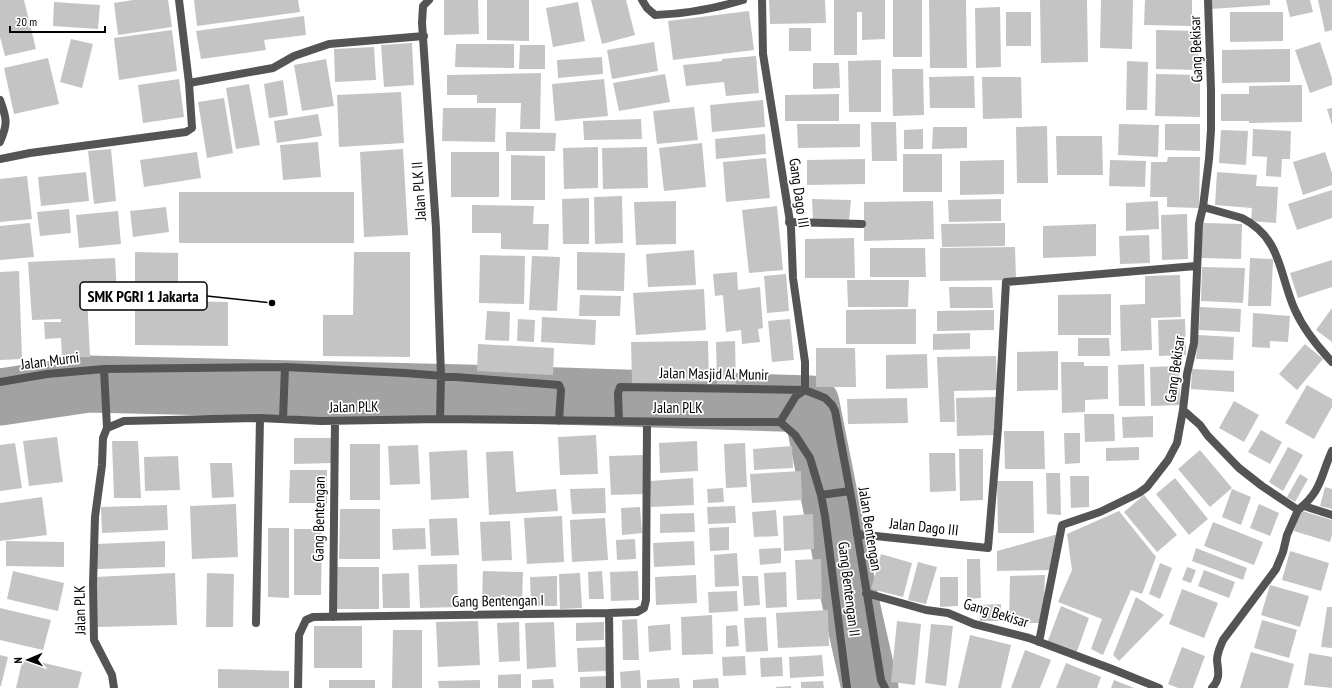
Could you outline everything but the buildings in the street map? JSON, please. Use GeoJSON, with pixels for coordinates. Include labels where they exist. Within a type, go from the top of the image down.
{"type":"FeatureCollection","features":[{"type":"Feature","properties":{"kind":"street"},"geometry":{"type":"LineString","coordinates":[[0,159],[30,153],[186,132],[192,128],[189,83],[179,0]]}},
{"type":"Feature","properties":{"kind":"street","name":"Jalan PLK II"},"geometry":{"type":"LineString","coordinates":[[429,0],[423,6],[422,23],[436,228],[441,379],[440,419]]}},
{"type":"Feature","properties":{"kind":"street"},"geometry":{"type":"LineString","coordinates":[[642,0],[649,10],[655,15],[658,15],[696,12],[743,0]]}},
{"type":"Feature","properties":{"kind":"street","name":"Gang Dago III"},"geometry":{"type":"LineString","coordinates":[[762,0],[763,54],[789,222],[793,278],[805,362],[805,390]]}},
{"type":"Feature","properties":{"kind":"street","name":"Gang Bekisar"},"geometry":{"type":"LineString","coordinates":[[1208,0],[1211,130],[1203,207],[1199,220],[1194,343],[1187,374],[1183,410],[1200,425],[1208,436],[1239,468],[1301,508],[1332,515]]}},
{"type":"Feature","properties":{"kind":"street"},"geometry":{"type":"LineString","coordinates":[[189,83],[273,68],[294,56],[329,44],[424,36]]}},
{"type":"Feature","properties":{"kind":"street"},"geometry":{"type":"LineString","coordinates":[[0,100],[6,116],[6,130],[0,142]]}},
{"type":"Feature","properties":{"kind":"street"},"geometry":{"type":"LineString","coordinates":[[1203,207],[1248,220],[1267,239],[1277,255],[1294,308],[1304,328],[1318,347],[1332,362]]}},
{"type":"Feature","properties":{"kind":"street"},"geometry":{"type":"LineString","coordinates":[[789,222],[862,224]]}},
{"type":"Feature","properties":{"kind":"street","name":"Jalan Dago III"},"geometry":{"type":"LineString","coordinates":[[857,534],[988,548],[998,428],[1006,282],[1196,266]]}},
{"type":"Feature","properties":{"kind":"street"},"geometry":{"type":"LineString","coordinates":[[107,428],[104,369],[285,371],[559,387],[559,418]]}},
{"type":"Feature","properties":{"kind":"street","name":"Jalan Murni"},"geometry":{"type":"LineString","coordinates":[[0,382],[47,374],[104,369]]}},
{"type":"Feature","properties":{"kind":"street"},"geometry":{"type":"LineString","coordinates":[[283,416],[285,371]]}},
{"type":"Feature","properties":{"kind":"street","name":"Jalan Masjid Al Munir"},"geometry":{"type":"LineString","coordinates":[[620,419],[621,390],[805,390]]}},
{"type":"Feature","properties":{"kind":"street"},"geometry":{"type":"LineString","coordinates":[[805,390],[796,396],[781,419],[795,435],[810,458],[823,495],[849,491]]}},
{"type":"Feature","properties":{"kind":"street","name":"Jalan Bentengan"},"geometry":{"type":"LineString","coordinates":[[805,390],[825,398],[832,405],[835,411],[881,680],[885,688]]}},
{"type":"Feature","properties":{"kind":"street"},"geometry":{"type":"LineString","coordinates":[[1039,642],[1062,524],[1100,512],[1139,493],[1147,487],[1168,460],[1177,443],[1183,410]]}},
{"type":"Feature","properties":{"kind":"street","name":"Jalan PLK"},"geometry":{"type":"LineString","coordinates":[[114,688],[112,675],[94,640],[93,584],[95,516],[102,465],[103,438],[107,428],[124,421],[260,418],[283,416],[335,421],[559,418],[620,419],[647,422],[781,419]]}},
{"type":"Feature","properties":{"kind":"street"},"geometry":{"type":"LineString","coordinates":[[256,624],[260,418]]}},
{"type":"Feature","properties":{"kind":"street","name":"Gang Bentengan"},"geometry":{"type":"LineString","coordinates":[[332,617],[335,421]]}},
{"type":"Feature","properties":{"kind":"street","name":"Gang Bentengan I"},"geometry":{"type":"LineString","coordinates":[[298,688],[299,635],[306,620],[313,617],[609,613],[637,612],[644,608],[646,600],[647,422]]}},
{"type":"Feature","properties":{"kind":"street"},"geometry":{"type":"LineString","coordinates":[[1212,688],[1218,678],[1219,672],[1217,658],[1223,640],[1276,569],[1284,552],[1287,535],[1301,508],[1315,494],[1332,451]]}},
{"type":"Feature","properties":{"kind":"street","name":"Gang Bentengan II"},"geometry":{"type":"LineString","coordinates":[[823,495],[847,688]]}},
{"type":"Feature","properties":{"kind":"street","name":"Gang Bekisar"},"geometry":{"type":"LineString","coordinates":[[866,593],[926,610],[948,613],[974,624],[1010,632],[1112,669],[1159,688]]}},
{"type":"Feature","properties":{"kind":"street"},"geometry":{"type":"LineString","coordinates":[[609,613],[610,688]]}},
{"type":"Feature","properties":{"kind":"waterway"},"geometry":{"type":"LineString","coordinates":[[0,397],[88,384],[465,393],[811,404],[849,595],[870,688]]}},
{"type":"Feature","properties":{"kind":"place","name":"SMK PGRI 1 Jakarta"},"geometry":{"type":"Point","coordinates":[272,303]}}]}
